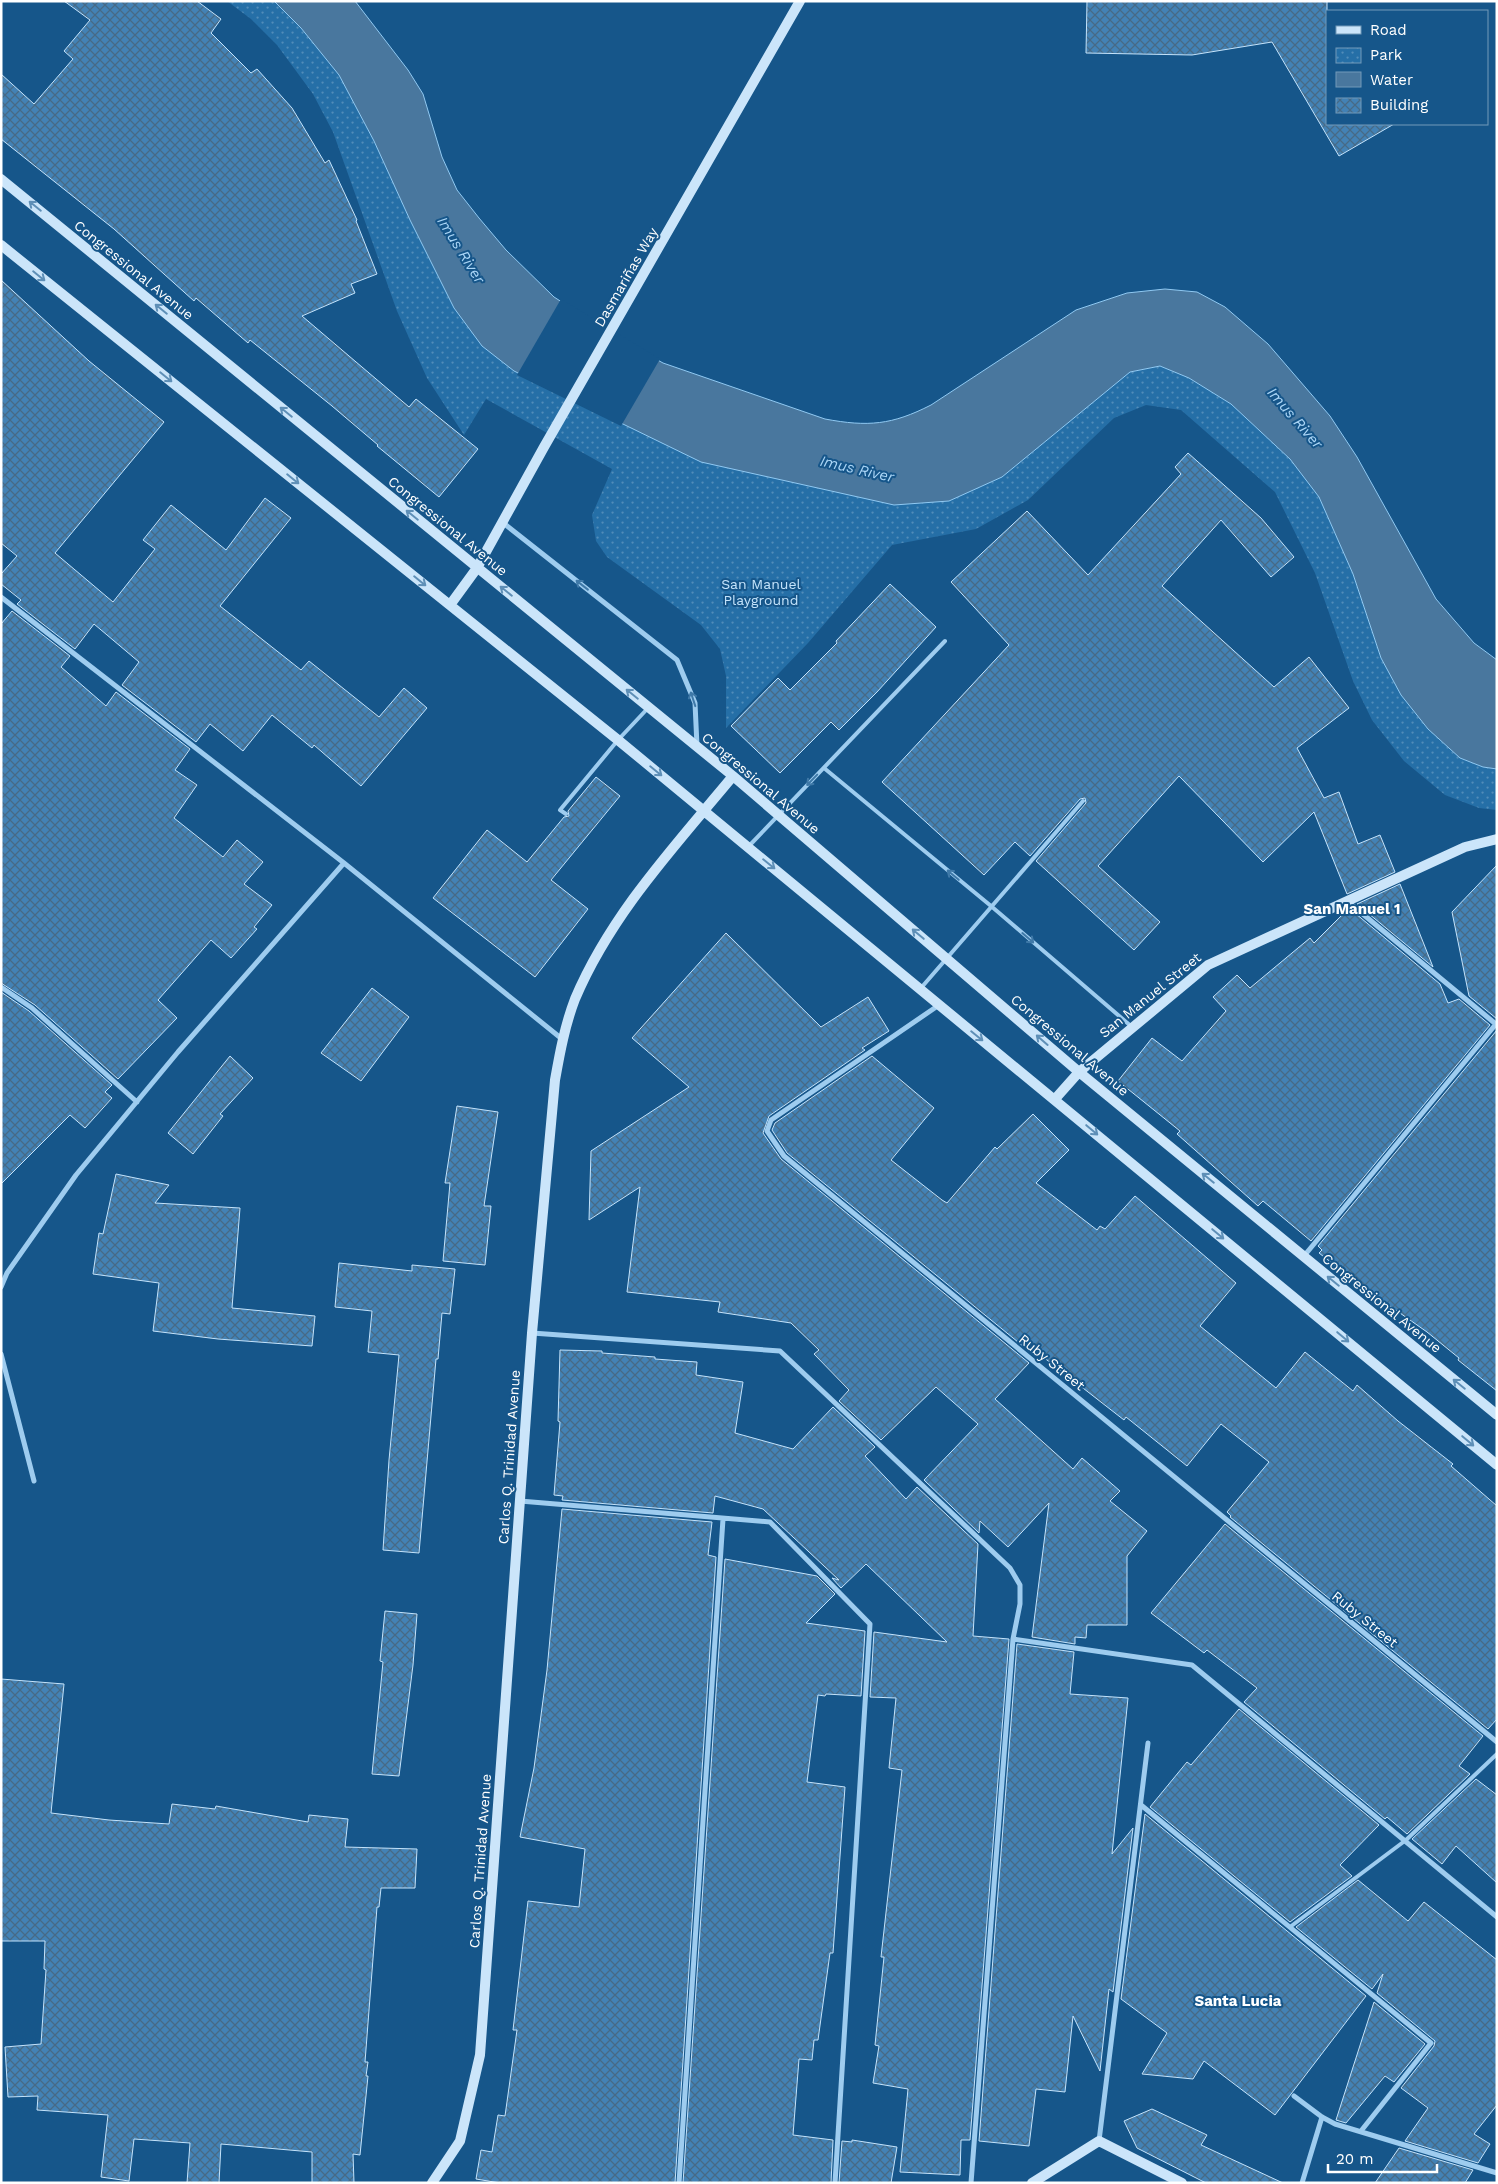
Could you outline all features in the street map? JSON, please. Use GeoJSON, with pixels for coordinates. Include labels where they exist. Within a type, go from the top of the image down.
{"type":"FeatureCollection","features":[{"type":"Feature","properties":{"kind":"main road","name":"Dasmariñas Way"},"geometry":{"type":"LineString","coordinates":[[450,605],[477,568],[544,447],[800,1]]}},
{"type":"Feature","properties":{"kind":"main road","name":"Congressional Avenue"},"geometry":{"type":"LineString","coordinates":[[1,179],[733,776],[1078,1072],[1497,1415]]}},
{"type":"Feature","properties":{"kind":"main road"},"geometry":{"type":"LineString","coordinates":[[1,245],[618,740],[1497,1465]]}},
{"type":"Feature","properties":{"kind":"main road","name":"Carlos Q. Trinidad Avenue"},"geometry":{"type":"LineString","coordinates":[[432,2183],[460,2141],[480,2056],[532,1333],[555,1080],[562,1039],[575,999],[595,959],[618,920],[647,880],[733,776]]}},
{"type":"Feature","properties":{"kind":"main road","name":"San Manuel Street"},"geometry":{"type":"LineString","coordinates":[[1055,1099],[1078,1072],[1208,965],[1465,847],[1497,839]]}},
{"type":"Feature","properties":{"kind":"main road"},"geometry":{"type":"LineString","coordinates":[[1032,2183],[1099,2141],[1182,2183]]}},
{"type":"Feature","properties":{"kind":"street"},"geometry":{"type":"LineString","coordinates":[[502,522],[677,660],[695,702],[697,747]]}},
{"type":"Feature","properties":{"kind":"street"},"geometry":{"type":"LineString","coordinates":[[1,597],[344,863],[562,1039]]}},
{"type":"Feature","properties":{"kind":"street"},"geometry":{"type":"LineString","coordinates":[[1,1287],[7,1273],[76,1175],[344,863]]}},
{"type":"Feature","properties":{"kind":"street"},"geometry":{"type":"LineString","coordinates":[[1303,1256],[1496,1025],[1346,900]]}},
{"type":"Feature","properties":{"kind":"street"},"geometry":{"type":"LineString","coordinates":[[1,987],[32,1008],[137,1102]]}},
{"type":"Feature","properties":{"kind":"street","name":"Ruby Street"},"geometry":{"type":"LineString","coordinates":[[940,1005],[771,1120],[767,1132],[784,1156],[1497,1742]]}},
{"type":"Feature","properties":{"kind":"street"},"geometry":{"type":"LineString","coordinates":[[532,1333],[780,1351],[1010,1568],[1020,1585],[1020,1604],[1013,1639],[971,2183]]}},
{"type":"Feature","properties":{"kind":"street"},"geometry":{"type":"LineString","coordinates":[[1,1354],[34,1482]]}},
{"type":"Feature","properties":{"kind":"street"},"geometry":{"type":"LineString","coordinates":[[520,1501],[770,1522],[870,1624],[835,2183]]}},
{"type":"Feature","properties":{"kind":"street"},"geometry":{"type":"LineString","coordinates":[[679,2183],[723,1519]]}},
{"type":"Feature","properties":{"kind":"street"},"geometry":{"type":"LineString","coordinates":[[1013,1639],[1192,1665],[1497,1917]]}},
{"type":"Feature","properties":{"kind":"street"},"geometry":{"type":"LineString","coordinates":[[1099,2141],[1148,1743]]}},
{"type":"Feature","properties":{"kind":"street"},"geometry":{"type":"LineString","coordinates":[[1141,1805],[1430,2043],[1360,2131]]}},
{"type":"Feature","properties":{"kind":"street"},"geometry":{"type":"LineString","coordinates":[[1294,2096],[1322,2117],[1335,2124],[1497,2173]]}},
{"type":"Feature","properties":{"kind":"street"},"geometry":{"type":"LineString","coordinates":[[1302,2183],[1322,2117]]}},
{"type":"Feature","properties":{"kind":"lane"},"geometry":{"type":"LineString","coordinates":[[748,847],[946,641]]}},
{"type":"Feature","properties":{"kind":"lane"},"geometry":{"type":"LineString","coordinates":[[566,814],[560,810],[618,740],[649,707]]}},
{"type":"Feature","properties":{"kind":"lane"},"geometry":{"type":"LineString","coordinates":[[824,768],[991,906],[1132,1027]]}},
{"type":"Feature","properties":{"kind":"lane"},"geometry":{"type":"LineString","coordinates":[[921,988],[1083,801]]}},
{"type":"Feature","properties":{"kind":"lane"},"geometry":{"type":"LineString","coordinates":[[1290,1927],[1406,1840],[1497,1754]]}},
{"type":"Feature","properties":{"kind":"green space","name":"San Manuel Playground"},"geometry":{"type":"Polygon","coordinates":[[[227,1],[274,1],[301,28],[339,75],[374,141],[410,220],[454,308],[482,346],[1002,477],[1130,372],[1160,366],[1189,378],[1231,404],[1290,459],[1319,497],[1353,574],[1381,658],[1401,695],[1428,729],[1460,758],[1483,767],[1497,769],[1497,810],[1479,808],[1445,795],[1404,761],[1372,720],[1353,681],[1315,573],[1275,492],[1181,410],[1146,405],[1114,418],[1028,500],[976,529],[892,545],[808,643],[726,728],[726,676],[720,649],[701,625],[607,557],[596,541],[592,515],[612,469],[486,399],[464,435],[427,378],[397,311],[333,132],[313,94],[277,45],[251,19],[227,1]]]}},
{"type":"Feature","properties":{"kind":"water","name":"Imus River"},"geometry":{"type":"Polygon","coordinates":[[[274,1],[355,1],[408,70],[423,94],[442,157],[457,190],[506,250],[554,297],[615,336],[663,363],[825,419],[840,422],[867,423],[892,420],[917,412],[931,405],[1076,310],[1127,293],[1165,289],[1197,292],[1225,307],[1268,344],[1330,416],[1357,457],[1436,599],[1474,643],[1497,660],[1497,769],[1483,767],[1460,758],[1428,729],[1401,695],[1381,658],[1353,574],[1319,497],[1290,459],[1231,404],[1189,378],[1160,366],[1130,372],[1002,477],[949,501],[894,505],[701,462],[514,371],[482,346],[454,308],[410,220],[374,141],[339,75],[301,28],[274,1]]]}},
{"type":"Feature","properties":{"kind":"pier"},"geometry":{"type":"Polygon","coordinates":[[[561,299],[660,359],[621,426],[517,375],[561,299]]]}},
{"type":"Feature","properties":{"kind":"building"},"geometry":{"type":"Polygon","coordinates":[[[64,1],[197,1],[221,19],[211,33],[251,73],[257,69],[292,108],[325,163],[329,160],[357,220],[377,274],[351,284],[355,293],[302,316],[409,407],[416,399],[478,449],[439,497],[332,406],[250,340],[248,343],[196,298],[194,301],[114,229],[1,139],[1,74],[34,104],[73,59],[64,51],[90,20],[64,1]]]}},
{"type":"Feature","properties":{"kind":"building"},"geometry":{"type":"Polygon","coordinates":[[[1087,1],[1327,1],[1326,125],[1392,125],[1339,156],[1272,42],[1192,55],[1086,53],[1087,1]]]}},
{"type":"Feature","properties":{"kind":"building"},"geometry":{"type":"Polygon","coordinates":[[[1,280],[89,361],[164,422],[55,553],[113,602],[155,549],[143,540],[171,505],[226,550],[265,498],[291,518],[220,606],[301,670],[309,661],[379,717],[404,688],[427,708],[361,786],[314,745],[312,748],[272,715],[243,751],[210,724],[196,742],[122,685],[139,662],[94,624],[75,649],[17,604],[21,600],[1,584],[1,574],[17,556],[1,543],[1,280]]]}},
{"type":"Feature","properties":{"kind":"building"},"geometry":{"type":"Polygon","coordinates":[[[1188,453],[1261,518],[1294,557],[1271,577],[1221,520],[1162,586],[1274,687],[1309,657],[1349,708],[1297,748],[1324,798],[1339,792],[1358,844],[1380,835],[1395,872],[1347,894],[1314,812],[1263,862],[1179,776],[1098,866],[1160,922],[1134,950],[1036,861],[1086,803],[1085,798],[1080,799],[1030,856],[1015,842],[984,875],[882,782],[1009,645],[951,582],[1027,511],[1088,575],[1181,474],[1175,467],[1188,453]]]}},
{"type":"Feature","properties":{"kind":"building"},"geometry":{"type":"Polygon","coordinates":[[[890,584],[936,627],[877,692],[839,730],[831,722],[780,773],[731,726],[778,678],[790,690],[837,643],[836,641],[890,584]]]}},
{"type":"Feature","properties":{"kind":"building"},"geometry":{"type":"Polygon","coordinates":[[[12,611],[70,656],[61,667],[106,706],[116,692],[190,749],[175,770],[197,785],[174,818],[223,857],[237,840],[263,862],[244,884],[272,905],[254,927],[257,929],[231,958],[211,940],[158,1000],[177,1018],[118,1079],[35,1005],[1,983],[1,624],[12,611]]]}},
{"type":"Feature","properties":{"kind":"building"},"geometry":{"type":"Polygon","coordinates":[[[596,777],[620,796],[551,880],[588,909],[535,977],[433,898],[487,830],[527,862],[564,817],[569,816],[568,811],[596,777]]]}},
{"type":"Feature","properties":{"kind":"building"},"geometry":{"type":"Polygon","coordinates":[[[1497,865],[1497,1019],[1469,996],[1452,912],[1497,865]]]}},
{"type":"Feature","properties":{"kind":"building"},"geometry":{"type":"Polygon","coordinates":[[[1400,884],[1433,967],[1357,904],[1400,884]]]}},
{"type":"Feature","properties":{"kind":"building"},"geometry":{"type":"Polygon","coordinates":[[[1349,908],[1440,984],[1448,1003],[1459,999],[1490,1025],[1311,1241],[1263,1201],[1258,1206],[1177,1134],[1180,1131],[1118,1081],[1152,1038],[1182,1061],[1226,1011],[1213,997],[1237,975],[1250,988],[1310,938],[1314,943],[1349,908]]]}},
{"type":"Feature","properties":{"kind":"building"},"geometry":{"type":"Polygon","coordinates":[[[726,933],[821,1027],[868,997],[889,1031],[862,1048],[865,1050],[769,1116],[763,1133],[781,1159],[1029,1363],[995,1399],[1073,1469],[1082,1458],[1120,1491],[1110,1501],[1147,1531],[1127,1556],[1127,1625],[1087,1625],[1086,1638],[1075,1637],[1075,1644],[1032,1637],[1049,1503],[1008,1547],[980,1521],[979,1533],[924,1480],[978,1424],[936,1387],[881,1440],[839,1401],[849,1390],[814,1354],[819,1350],[791,1323],[718,1312],[720,1302],[627,1292],[640,1187],[589,1220],[591,1151],[689,1087],[632,1038],[726,933]]]}},
{"type":"Feature","properties":{"kind":"building"},"geometry":{"type":"Polygon","coordinates":[[[372,988],[409,1017],[361,1081],[321,1053],[372,988]]]}},
{"type":"Feature","properties":{"kind":"building"},"geometry":{"type":"Polygon","coordinates":[[[1,992],[29,1011],[112,1085],[105,1092],[112,1098],[85,1128],[70,1115],[1,1184],[1,992]]]}},
{"type":"Feature","properties":{"kind":"building"},"geometry":{"type":"Polygon","coordinates":[[[1497,1030],[1497,1391],[1427,1332],[1360,1285],[1319,1253],[1322,1250],[1318,1246],[1497,1030]]]}},
{"type":"Feature","properties":{"kind":"building"},"geometry":{"type":"Polygon","coordinates":[[[230,1056],[253,1078],[220,1114],[223,1116],[193,1154],[168,1133],[230,1056]]]}},
{"type":"Feature","properties":{"kind":"building"},"geometry":{"type":"Polygon","coordinates":[[[872,1056],[934,1108],[891,1160],[942,1200],[947,1203],[995,1147],[997,1149],[1033,1114],[1069,1150],[1036,1183],[1097,1230],[1100,1226],[1105,1229],[1135,1196],[1236,1283],[1200,1326],[1276,1388],[1305,1352],[1353,1391],[1357,1385],[1398,1421],[1453,1464],[1451,1466],[1497,1506],[1497,1719],[1488,1729],[1230,1517],[1227,1512],[1269,1462],[1221,1424],[1187,1466],[1126,1417],[1124,1420],[1038,1353],[1035,1356],[787,1153],[772,1130],[775,1123],[872,1056]]]}},
{"type":"Feature","properties":{"kind":"building"},"geometry":{"type":"Polygon","coordinates":[[[457,1106],[498,1112],[484,1206],[491,1206],[485,1265],[443,1261],[450,1183],[445,1183],[457,1106]]]}},
{"type":"Feature","properties":{"kind":"building"},"geometry":{"type":"Polygon","coordinates":[[[116,1174],[169,1185],[155,1203],[240,1208],[232,1308],[315,1316],[312,1346],[218,1339],[153,1331],[159,1283],[93,1274],[99,1233],[103,1234],[116,1174]]]}},
{"type":"Feature","properties":{"kind":"building"},"geometry":{"type":"Polygon","coordinates":[[[339,1263],[412,1271],[412,1265],[455,1269],[450,1314],[442,1313],[438,1359],[436,1359],[419,1553],[383,1550],[399,1355],[368,1352],[372,1311],[335,1307],[339,1263]]]}},
{"type":"Feature","properties":{"kind":"building"},"geometry":{"type":"Polygon","coordinates":[[[560,1350],[602,1351],[602,1353],[697,1362],[696,1375],[743,1382],[735,1433],[793,1449],[833,1407],[875,1447],[865,1456],[906,1499],[917,1487],[978,1544],[973,1636],[1009,1639],[970,2140],[961,2140],[960,2175],[900,2172],[908,2089],[873,2083],[879,2046],[875,2045],[884,1957],[881,1957],[902,1770],[889,1768],[896,1698],[870,1697],[874,1632],[947,1642],[866,1564],[841,1588],[832,1578],[839,1580],[763,1509],[715,1496],[713,1513],[562,1500],[563,1496],[554,1495],[560,1422],[558,1421],[560,1350]]]}},
{"type":"Feature","properties":{"kind":"building"},"geometry":{"type":"Polygon","coordinates":[[[562,1509],[712,1522],[708,1555],[716,1557],[675,2183],[500,2183],[476,2179],[481,2150],[492,2152],[498,2115],[505,2116],[517,2030],[513,2030],[528,1901],[579,1907],[585,1849],[520,1837],[534,1768],[547,1670],[562,1509]]]}},
{"type":"Feature","properties":{"kind":"building"},"geometry":{"type":"Polygon","coordinates":[[[1225,1524],[1483,1736],[1459,1766],[1470,1774],[1407,1834],[1387,1817],[1385,1819],[1244,1702],[1257,1688],[1207,1650],[1204,1653],[1151,1613],[1225,1524]]]}},
{"type":"Feature","properties":{"kind":"building"},"geometry":{"type":"Polygon","coordinates":[[[725,1559],[817,1576],[835,1594],[806,1623],[865,1631],[861,1696],[818,1695],[807,1782],[845,1787],[833,1953],[830,1953],[818,2040],[814,2040],[812,2060],[799,2059],[793,2135],[833,2140],[831,2183],[683,2183],[725,1559]]]}},
{"type":"Feature","properties":{"kind":"building"},"geometry":{"type":"Polygon","coordinates":[[[385,1611],[417,1614],[413,1665],[399,1776],[372,1774],[383,1662],[380,1661],[385,1611]]]}},
{"type":"Feature","properties":{"kind":"building"},"geometry":{"type":"Polygon","coordinates":[[[1017,1644],[1074,1652],[1070,1694],[1128,1698],[1112,1854],[1133,1828],[1113,1992],[1109,1989],[1100,2071],[1073,2016],[1065,2092],[1036,2089],[1029,2146],[979,2141],[1017,1644]]]}},
{"type":"Feature","properties":{"kind":"building"},"geometry":{"type":"Polygon","coordinates":[[[1,1679],[64,1684],[51,1813],[109,1820],[169,1824],[172,1804],[215,1809],[216,1806],[308,1822],[309,1815],[348,1819],[345,1847],[417,1849],[415,1888],[381,1888],[379,1907],[377,1907],[365,2062],[368,2062],[366,2076],[368,2076],[360,2155],[353,2154],[354,2183],[312,2183],[312,2152],[221,2144],[219,2183],[187,2183],[190,2143],[134,2139],[129,2181],[101,2177],[108,2115],[37,2110],[38,2096],[8,2097],[5,2047],[41,2044],[46,1970],[44,1969],[45,1941],[1,1941],[1,1679]]]}},
{"type":"Feature","properties":{"kind":"building"},"geometry":{"type":"Polygon","coordinates":[[[1239,1709],[1379,1825],[1340,1865],[1352,1876],[1290,1922],[1150,1807],[1187,1762],[1191,1765],[1239,1709]]]}},
{"type":"Feature","properties":{"kind":"building"},"geometry":{"type":"Polygon","coordinates":[[[1476,1779],[1497,1795],[1497,1883],[1456,1846],[1442,1864],[1412,1839],[1476,1779]]]}},
{"type":"Feature","properties":{"kind":"building"},"geometry":{"type":"Polygon","coordinates":[[[1145,1814],[1366,1996],[1275,2115],[1204,2061],[1193,2079],[1142,2074],[1167,2033],[1121,1999],[1145,1814]]]}},
{"type":"Feature","properties":{"kind":"building"},"geometry":{"type":"Polygon","coordinates":[[[1358,1880],[1408,1921],[1424,1902],[1497,1960],[1497,2105],[1474,2134],[1490,2144],[1478,2163],[1405,2141],[1428,2108],[1401,2088],[1434,2046],[1435,2041],[1377,1993],[1383,1974],[1372,1989],[1296,1927],[1358,1880]]]}},
{"type":"Feature","properties":{"kind":"building"},"geometry":{"type":"Polygon","coordinates":[[[1374,2002],[1425,2044],[1394,2082],[1385,2076],[1346,2123],[1336,2120],[1374,2002]]]}},
{"type":"Feature","properties":{"kind":"building"},"geometry":{"type":"Polygon","coordinates":[[[1152,2109],[1207,2135],[1201,2145],[1283,2183],[1206,2183],[1137,2148],[1124,2121],[1152,2109]]]}},
{"type":"Feature","properties":{"kind":"building"},"geometry":{"type":"Polygon","coordinates":[[[852,2140],[897,2147],[891,2183],[839,2183],[842,2141],[852,2142],[852,2140]]]}},
{"type":"Feature","properties":{"kind":"building"},"geometry":{"type":"Polygon","coordinates":[[[1399,2148],[1473,2170],[1465,2183],[1375,2183],[1399,2148]]]}},
{"type":"Feature","properties":{"kind":"district","name":"San Manuel 1"},"geometry":{"type":"Point","coordinates":[1352,909]}},
{"type":"Feature","properties":{"kind":"district","name":"Santa Lucia"},"geometry":{"type":"Point","coordinates":[1238,2001]}}]}
